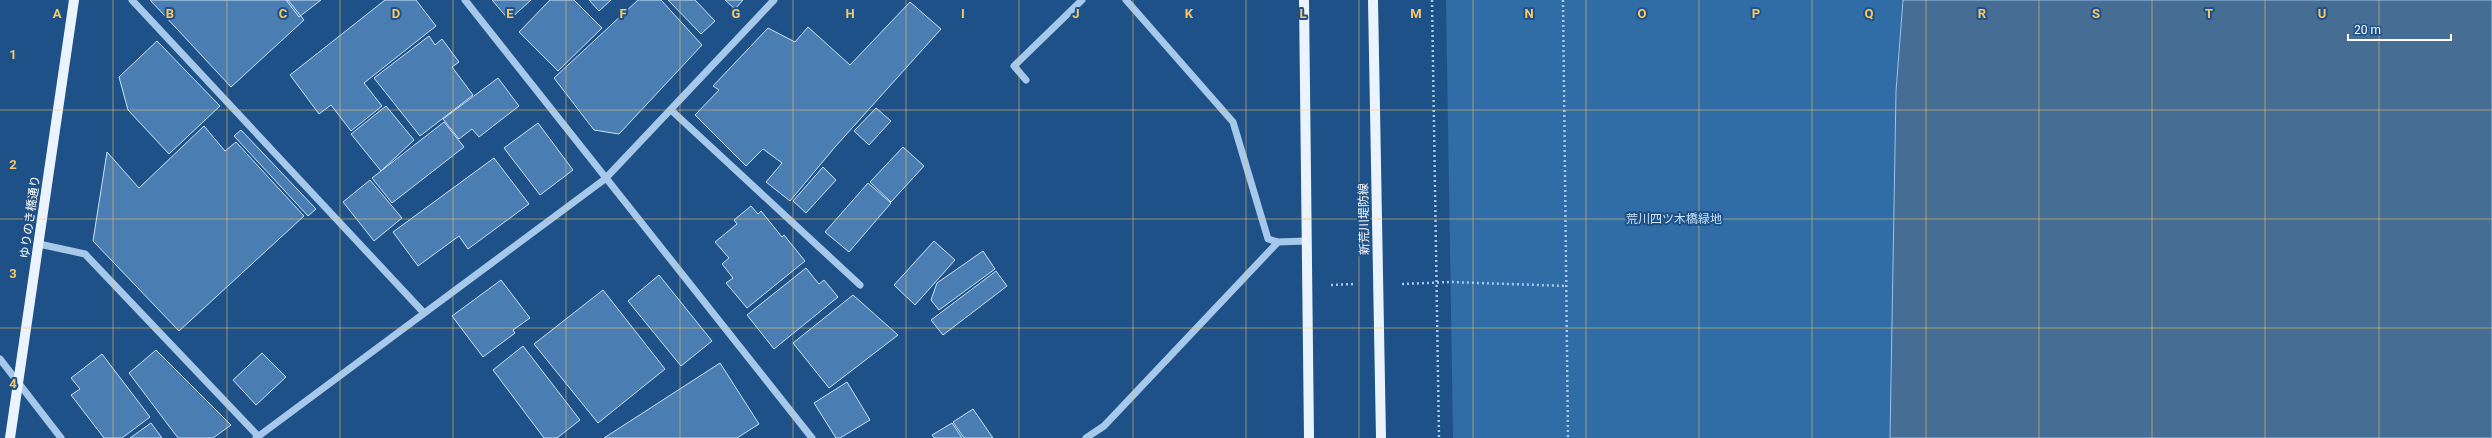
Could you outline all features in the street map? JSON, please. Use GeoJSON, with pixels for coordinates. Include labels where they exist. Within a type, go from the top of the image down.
{"type":"FeatureCollection","features":[{"type":"Feature","properties":{"kind":"main road","name":"ゆりのき橋通り"},"geometry":{"type":"LineString","coordinates":[[10,438],[74,0]]}},
{"type":"Feature","properties":{"kind":"main road"},"geometry":{"type":"LineString","coordinates":[[1304,0],[1309,438]]}},
{"type":"Feature","properties":{"kind":"main road","name":"新荒川堤防線"},"geometry":{"type":"LineString","coordinates":[[1373,0],[1381,438]]}},
{"type":"Feature","properties":{"kind":"street"},"geometry":{"type":"LineString","coordinates":[[132,0],[424,313]]}},
{"type":"Feature","properties":{"kind":"street"},"geometry":{"type":"LineString","coordinates":[[465,0],[605,179],[812,438]]}},
{"type":"Feature","properties":{"kind":"street"},"geometry":{"type":"LineString","coordinates":[[39,244],[85,254],[257,437],[605,179],[774,0]]}},
{"type":"Feature","properties":{"kind":"street"},"geometry":{"type":"LineString","coordinates":[[1026,80],[1014,66],[1082,0]]}},
{"type":"Feature","properties":{"kind":"street"},"geometry":{"type":"LineString","coordinates":[[1126,0],[1233,122],[1268,239],[1278,242],[1306,241]]}},
{"type":"Feature","properties":{"kind":"street"},"geometry":{"type":"LineString","coordinates":[[671,110],[860,285]]}},
{"type":"Feature","properties":{"kind":"street"},"geometry":{"type":"LineString","coordinates":[[1086,438],[1104,426],[1278,242]]}},
{"type":"Feature","properties":{"kind":"street"},"geometry":{"type":"LineString","coordinates":[[0,359],[61,438]]}},
{"type":"Feature","properties":{"kind":"path"},"geometry":{"type":"LineString","coordinates":[[1432,0],[1439,438]]}},
{"type":"Feature","properties":{"kind":"path"},"geometry":{"type":"LineString","coordinates":[[1563,0],[1568,438]]}},
{"type":"Feature","properties":{"kind":"path"},"geometry":{"type":"LineString","coordinates":[[1399,284],[1436,283],[1567,286]]}},
{"type":"Feature","properties":{"kind":"path"},"geometry":{"type":"LineString","coordinates":[[1327,286],[1359,284]]}},
{"type":"Feature","properties":{"kind":"green space","name":"荒川四ツ木橋緑地"},"geometry":{"type":"Polygon","coordinates":[[[1446,0],[1903,0],[1896,91],[1890,438],[1453,438],[1446,0]]]}},
{"type":"Feature","properties":{"kind":"shaded area"},"geometry":{"type":"Polygon","coordinates":[[[1903,0],[2492,0],[2492,438],[1890,438],[1896,91],[1903,0]]]}},
{"type":"Feature","properties":{"kind":"building"},"geometry":{"type":"Polygon","coordinates":[[[150,0],[288,0],[304,20],[231,87],[150,0]]]}},
{"type":"Feature","properties":{"kind":"building"},"geometry":{"type":"Polygon","coordinates":[[[286,0],[321,0],[299,17],[286,0]]]}},
{"type":"Feature","properties":{"kind":"building"},"geometry":{"type":"Polygon","coordinates":[[[385,0],[416,0],[436,26],[364,83],[382,106],[351,131],[331,105],[319,114],[290,75],[385,0]]]}},
{"type":"Feature","properties":{"kind":"building"},"geometry":{"type":"Polygon","coordinates":[[[492,0],[531,0],[509,20],[492,0]]]}},
{"type":"Feature","properties":{"kind":"building"},"geometry":{"type":"Polygon","coordinates":[[[550,0],[574,0],[602,28],[558,71],[519,32],[550,0]]]}},
{"type":"Feature","properties":{"kind":"building"},"geometry":{"type":"Polygon","coordinates":[[[589,0],[611,0],[599,11],[589,0]]]}},
{"type":"Feature","properties":{"kind":"building"},"geometry":{"type":"Polygon","coordinates":[[[638,0],[661,0],[702,45],[619,134],[594,130],[554,78],[638,0]]]}},
{"type":"Feature","properties":{"kind":"building"},"geometry":{"type":"Polygon","coordinates":[[[668,0],[695,0],[715,21],[701,34],[668,0]]]}},
{"type":"Feature","properties":{"kind":"building"},"geometry":{"type":"Polygon","coordinates":[[[725,0],[743,0],[735,9],[725,0]]]}},
{"type":"Feature","properties":{"kind":"building"},"geometry":{"type":"Polygon","coordinates":[[[910,2],[941,29],[835,147],[790,201],[766,182],[782,163],[763,149],[746,166],[695,115],[719,90],[713,86],[768,28],[795,42],[808,27],[850,65],[910,2]]]}},
{"type":"Feature","properties":{"kind":"building"},"geometry":{"type":"Polygon","coordinates":[[[429,36],[435,45],[442,39],[459,62],[452,67],[473,95],[420,136],[374,78],[429,36]]]}},
{"type":"Feature","properties":{"kind":"building"},"geometry":{"type":"Polygon","coordinates":[[[157,41],[220,106],[169,154],[128,110],[119,77],[157,41]]]}},
{"type":"Feature","properties":{"kind":"building"},"geometry":{"type":"Polygon","coordinates":[[[498,78],[519,106],[479,137],[472,129],[459,139],[443,119],[498,78]]]}},
{"type":"Feature","properties":{"kind":"building"},"geometry":{"type":"Polygon","coordinates":[[[386,106],[414,140],[381,171],[351,134],[386,106]]]}},
{"type":"Feature","properties":{"kind":"building"},"geometry":{"type":"Polygon","coordinates":[[[876,108],[891,121],[869,145],[854,131],[876,108]]]}},
{"type":"Feature","properties":{"kind":"building"},"geometry":{"type":"Polygon","coordinates":[[[444,122],[464,147],[392,203],[372,178],[444,122]]]}},
{"type":"Feature","properties":{"kind":"building"},"geometry":{"type":"Polygon","coordinates":[[[538,123],[573,170],[540,195],[504,148],[538,123]]]}},
{"type":"Feature","properties":{"kind":"building"},"geometry":{"type":"Polygon","coordinates":[[[204,126],[225,151],[236,142],[304,216],[179,331],[93,241],[107,152],[139,188],[204,126]]]}},
{"type":"Feature","properties":{"kind":"building"},"geometry":{"type":"Polygon","coordinates":[[[241,130],[316,209],[308,216],[234,136],[241,130]]]}},
{"type":"Feature","properties":{"kind":"building"},"geometry":{"type":"Polygon","coordinates":[[[903,147],[924,166],[891,202],[870,182],[903,147]]]}},
{"type":"Feature","properties":{"kind":"building"},"geometry":{"type":"Polygon","coordinates":[[[494,158],[529,204],[468,249],[459,236],[418,266],[393,232],[494,158]]]}},
{"type":"Feature","properties":{"kind":"building"},"geometry":{"type":"Polygon","coordinates":[[[823,167],[836,180],[806,213],[793,201],[823,167]]]}},
{"type":"Feature","properties":{"kind":"building"},"geometry":{"type":"Polygon","coordinates":[[[370,180],[402,218],[374,241],[343,202],[370,180]]]}},
{"type":"Feature","properties":{"kind":"building"},"geometry":{"type":"Polygon","coordinates":[[[868,183],[891,203],[849,252],[825,232],[868,183]]]}},
{"type":"Feature","properties":{"kind":"building"},"geometry":{"type":"Polygon","coordinates":[[[751,206],[758,214],[761,211],[782,237],[784,235],[805,261],[747,308],[726,283],[733,278],[722,264],[729,258],[715,242],[737,224],[734,220],[751,206]]]}},
{"type":"Feature","properties":{"kind":"building"},"geometry":{"type":"Polygon","coordinates":[[[934,241],[955,260],[915,305],[894,285],[934,241]]]}},
{"type":"Feature","properties":{"kind":"building"},"geometry":{"type":"Polygon","coordinates":[[[983,251],[995,269],[939,310],[931,300],[937,283],[983,251]]]}},
{"type":"Feature","properties":{"kind":"building"},"geometry":{"type":"Polygon","coordinates":[[[806,268],[819,284],[824,280],[838,297],[774,349],[747,315],[806,268]]]}},
{"type":"Feature","properties":{"kind":"building"},"geometry":{"type":"Polygon","coordinates":[[[996,271],[1007,286],[943,335],[931,320],[996,271]]]}},
{"type":"Feature","properties":{"kind":"building"},"geometry":{"type":"Polygon","coordinates":[[[659,275],[712,341],[681,366],[628,301],[659,275]]]}},
{"type":"Feature","properties":{"kind":"building"},"geometry":{"type":"Polygon","coordinates":[[[501,280],[530,318],[513,330],[515,333],[483,357],[452,316],[501,280]]]}},
{"type":"Feature","properties":{"kind":"building"},"geometry":{"type":"Polygon","coordinates":[[[603,290],[665,369],[598,423],[534,344],[603,290]]]}},
{"type":"Feature","properties":{"kind":"building"},"geometry":{"type":"Polygon","coordinates":[[[853,295],[898,335],[829,388],[793,343],[853,295]]]}},
{"type":"Feature","properties":{"kind":"building"},"geometry":{"type":"Polygon","coordinates":[[[523,346],[580,420],[557,438],[544,438],[493,370],[523,346]]]}},
{"type":"Feature","properties":{"kind":"building"},"geometry":{"type":"Polygon","coordinates":[[[156,350],[231,425],[213,438],[178,438],[129,373],[156,350]]]}},
{"type":"Feature","properties":{"kind":"building"},"geometry":{"type":"Polygon","coordinates":[[[262,353],[286,377],[256,405],[233,380],[262,353]]]}},
{"type":"Feature","properties":{"kind":"building"},"geometry":{"type":"Polygon","coordinates":[[[102,354],[150,417],[122,438],[104,438],[71,395],[80,389],[71,378],[102,354]]]}},
{"type":"Feature","properties":{"kind":"building"},"geometry":{"type":"Polygon","coordinates":[[[720,363],[759,424],[737,438],[604,438],[720,363]]]}},
{"type":"Feature","properties":{"kind":"building"},"geometry":{"type":"Polygon","coordinates":[[[847,382],[870,420],[840,438],[836,438],[814,403],[847,382]]]}},
{"type":"Feature","properties":{"kind":"building"},"geometry":{"type":"Polygon","coordinates":[[[973,409],[993,438],[964,438],[953,422],[973,409]]]}},
{"type":"Feature","properties":{"kind":"building"},"geometry":{"type":"Polygon","coordinates":[[[151,423],[162,438],[130,438],[151,423]]]}},
{"type":"Feature","properties":{"kind":"building"},"geometry":{"type":"Polygon","coordinates":[[[952,423],[962,438],[934,438],[932,435],[952,423]]]}}]}
